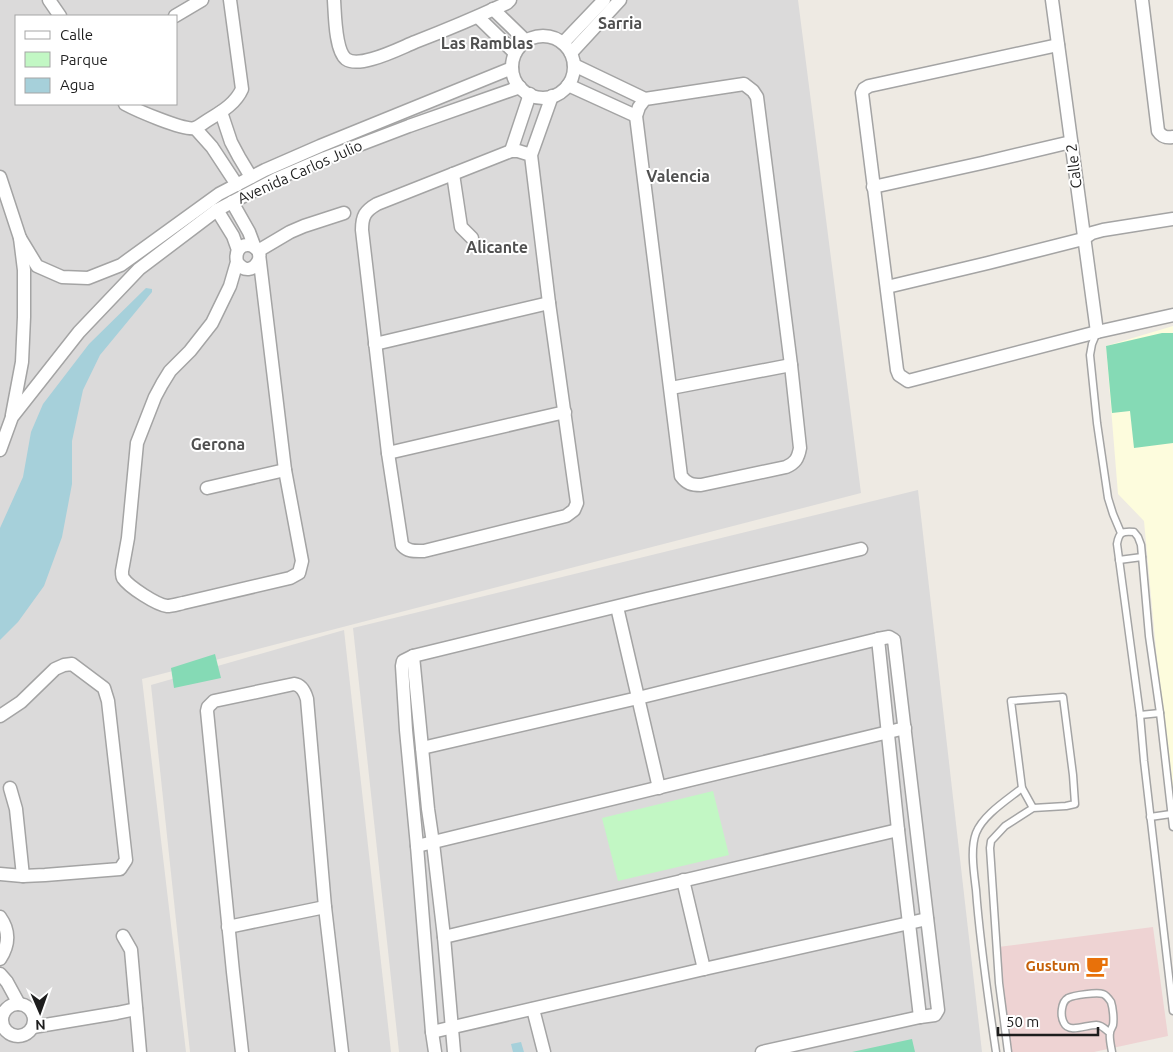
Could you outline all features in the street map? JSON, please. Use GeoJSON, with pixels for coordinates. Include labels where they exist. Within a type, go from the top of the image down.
{"type":"FeatureCollection","features":[{"type":"Feature","properties":{"kind":"street"},"geometry":{"type":"LineString","coordinates":[[48,0],[59,15]]}},
{"type":"Feature","properties":{"kind":"street"},"geometry":{"type":"LineString","coordinates":[[177,15],[202,0]]}},
{"type":"Feature","properties":{"kind":"street"},"geometry":{"type":"LineString","coordinates":[[126,105],[161,120],[195,128],[233,103],[242,89],[230,0]]}},
{"type":"Feature","properties":{"kind":"street"},"geometry":{"type":"LineString","coordinates":[[334,0],[339,46],[347,60],[358,62],[386,54],[478,17],[510,0]]}},
{"type":"Feature","properties":{"kind":"street"},"geometry":{"type":"LineString","coordinates":[[604,0],[570,53],[574,72],[568,86],[552,96],[536,97],[525,90],[514,78],[512,68],[515,53],[526,41],[538,36],[551,37],[570,53],[645,99],[744,84],[753,91],[756,96],[800,448],[799,457],[793,464],[786,467],[701,485],[692,485],[685,481],[682,476],[636,116],[639,107],[645,99]]}},
{"type":"Feature","properties":{"kind":"street"},"geometry":{"type":"LineString","coordinates":[[570,53],[620,0]]}},
{"type":"Feature","properties":{"kind":"street","name":"Calle 2"},"geometry":{"type":"LineString","coordinates":[[1052,0],[1097,332]]}},
{"type":"Feature","properties":{"kind":"street"},"geometry":{"type":"LineString","coordinates":[[1142,0],[1158,131],[1160,135],[1166,138],[1173,137]]}},
{"type":"Feature","properties":{"kind":"street"},"geometry":{"type":"LineString","coordinates":[[493,9],[526,41]]}},
{"type":"Feature","properties":{"kind":"street"},"geometry":{"type":"LineString","coordinates":[[478,17],[515,53]]}},
{"type":"Feature","properties":{"kind":"street"},"geometry":{"type":"LineString","coordinates":[[1058,44],[870,86],[864,89],[862,93],[899,376],[908,381],[1097,332],[1173,315]]}},
{"type":"Feature","properties":{"kind":"street","name":"Avenida Carlos Julio"},"geometry":{"type":"LineString","coordinates":[[20,238],[37,266],[62,277],[88,278],[103,273],[121,265],[219,194],[264,170],[512,68]]}},
{"type":"Feature","properties":{"kind":"street"},"geometry":{"type":"LineString","coordinates":[[568,86],[636,116]]}},
{"type":"Feature","properties":{"kind":"street"},"geometry":{"type":"LineString","coordinates":[[511,151],[525,90]]}},
{"type":"Feature","properties":{"kind":"street","name":"Avenida Carlos Julio"},"geometry":{"type":"LineString","coordinates":[[12,418],[79,332],[139,269],[217,210],[276,179],[325,158],[409,126],[525,90]]}},
{"type":"Feature","properties":{"kind":"street"},"geometry":{"type":"LineString","coordinates":[[531,155],[511,151],[377,204],[369,209],[364,216],[362,230],[388,453],[402,545],[411,551],[424,551],[566,516],[574,510],[577,503],[549,303],[531,155],[552,96]]}},
{"type":"Feature","properties":{"kind":"street"},"geometry":{"type":"LineString","coordinates":[[221,112],[231,142],[251,177]]}},
{"type":"Feature","properties":{"kind":"street"},"geometry":{"type":"LineString","coordinates":[[195,128],[212,147],[237,184]]}},
{"type":"Feature","properties":{"kind":"street"},"geometry":{"type":"LineString","coordinates":[[873,188],[1071,142]]}},
{"type":"Feature","properties":{"kind":"street"},"geometry":{"type":"LineString","coordinates":[[320,146],[325,158]]}},
{"type":"Feature","properties":{"kind":"street"},"geometry":{"type":"LineString","coordinates":[[452,174],[462,227],[472,238]]}},
{"type":"Feature","properties":{"kind":"street","name":"Avenida Carlos Julio"},"geometry":{"type":"LineString","coordinates":[[0,179],[20,238],[24,270],[22,362],[12,418],[0,450]]}},
{"type":"Feature","properties":{"kind":"street"},"geometry":{"type":"LineString","coordinates":[[217,210],[233,236],[237,256],[242,267],[253,267],[259,262],[257,251],[249,232],[232,202]]}},
{"type":"Feature","properties":{"kind":"street"},"geometry":{"type":"LineString","coordinates":[[257,251],[290,232],[344,213]]}},
{"type":"Feature","properties":{"kind":"street"},"geometry":{"type":"LineString","coordinates":[[887,288],[1083,239],[1092,233],[1103,230],[1173,219]]}},
{"type":"Feature","properties":{"kind":"street"},"geometry":{"type":"LineString","coordinates":[[248,245],[257,251],[285,470],[302,561],[299,572],[290,578],[166,606],[156,603],[136,590],[123,578],[122,571],[128,538],[138,443],[155,397],[170,371],[190,351],[212,323],[230,286],[237,256],[244,246],[248,245]]}},
{"type":"Feature","properties":{"kind":"street"},"geometry":{"type":"LineString","coordinates":[[103,273],[113,286],[119,290]]}},
{"type":"Feature","properties":{"kind":"street"},"geometry":{"type":"LineString","coordinates":[[375,344],[549,303]]}},
{"type":"Feature","properties":{"kind":"street"},"geometry":{"type":"LineString","coordinates":[[671,388],[791,365]]}},
{"type":"Feature","properties":{"kind":"street"},"geometry":{"type":"LineString","coordinates":[[388,453],[565,412]]}},
{"type":"Feature","properties":{"kind":"street"},"geometry":{"type":"LineString","coordinates":[[207,488],[285,470]]}},
{"type":"Feature","properties":{"kind":"street"},"geometry":{"type":"LineString","coordinates":[[435,1052],[406,730],[403,661],[414,656],[861,548]]}},
{"type":"Feature","properties":{"kind":"street"},"geometry":{"type":"LineString","coordinates":[[617,607],[659,788]]}},
{"type":"Feature","properties":{"kind":"street"},"geometry":{"type":"LineString","coordinates":[[422,748],[638,698],[878,639],[892,638],[895,642],[938,1010],[935,1015],[762,1052]]}},
{"type":"Feature","properties":{"kind":"street"},"geometry":{"type":"LineString","coordinates":[[878,639],[908,923],[920,1017]]}},
{"type":"Feature","properties":{"kind":"street"},"geometry":{"type":"LineString","coordinates":[[414,656],[428,809],[444,937],[454,1052]]}},
{"type":"Feature","properties":{"kind":"street"},"geometry":{"type":"LineString","coordinates":[[0,716],[21,702],[55,669],[64,665],[72,664],[104,688],[108,701],[126,860],[120,869],[1,878]]}},
{"type":"Feature","properties":{"kind":"street"},"geometry":{"type":"LineString","coordinates":[[242,1052],[228,927],[208,707],[214,701],[298,684],[307,699],[325,907],[342,1052]]}},
{"type":"Feature","properties":{"kind":"street"},"geometry":{"type":"LineString","coordinates":[[417,846],[905,728]]}},
{"type":"Feature","properties":{"kind":"street"},"geometry":{"type":"LineString","coordinates":[[10,788],[16,810],[23,876]]}},
{"type":"Feature","properties":{"kind":"street"},"geometry":{"type":"LineString","coordinates":[[444,937],[898,830]]}},
{"type":"Feature","properties":{"kind":"street"},"geometry":{"type":"LineString","coordinates":[[683,880],[704,969]]}},
{"type":"Feature","properties":{"kind":"street"},"geometry":{"type":"LineString","coordinates":[[228,927],[325,907]]}},
{"type":"Feature","properties":{"kind":"street"},"geometry":{"type":"LineString","coordinates":[[0,917],[6,928],[8,939],[6,949],[0,959]]}},
{"type":"Feature","properties":{"kind":"street"},"geometry":{"type":"LineString","coordinates":[[432,1032],[927,919]]}},
{"type":"Feature","properties":{"kind":"street"},"geometry":{"type":"LineString","coordinates":[[123,936],[130,950],[140,1052]]}},
{"type":"Feature","properties":{"kind":"street"},"geometry":{"type":"LineString","coordinates":[[0,974],[7,982],[19,1004]]}},
{"type":"Feature","properties":{"kind":"street"},"geometry":{"type":"LineString","coordinates":[[13,1004],[19,1004],[26,1006],[32,1012],[34,1019],[33,1027],[29,1033],[22,1036],[4,1039],[1,1023],[2,1010],[13,1004]]}},
{"type":"Feature","properties":{"kind":"street"},"geometry":{"type":"LineString","coordinates":[[33,1027],[136,1009]]}},
{"type":"Feature","properties":{"kind":"street"},"geometry":{"type":"LineString","coordinates":[[533,1009],[544,1052]]}},
{"type":"Feature","properties":{"kind":"lane"},"geometry":{"type":"LineString","coordinates":[[1097,332],[1090,355],[1097,423],[1108,498],[1121,534]]}},
{"type":"Feature","properties":{"kind":"lane"},"geometry":{"type":"LineString","coordinates":[[1173,828],[1141,545],[1134,532],[1126,532],[1118,537],[1117,544],[1140,715],[1173,1011]]}},
{"type":"Feature","properties":{"kind":"lane"},"geometry":{"type":"LineString","coordinates":[[1119,560],[1142,557]]}},
{"type":"Feature","properties":{"kind":"lane"},"geometry":{"type":"LineString","coordinates":[[1008,1052],[999,984],[991,841],[1005,826],[1034,808],[1075,804],[1063,697],[1011,701],[1022,788],[1034,808]]}},
{"type":"Feature","properties":{"kind":"lane"},"geometry":{"type":"LineString","coordinates":[[1140,715],[1160,713]]}},
{"type":"Feature","properties":{"kind":"lane"},"geometry":{"type":"LineString","coordinates":[[996,1052],[978,921],[973,865],[974,839],[976,832],[989,814],[1022,788]]}},
{"type":"Feature","properties":{"kind":"lane"},"geometry":{"type":"LineString","coordinates":[[1150,817],[1171,814]]}},
{"type":"Feature","properties":{"kind":"lane"},"geometry":{"type":"LineString","coordinates":[[1110,1033],[1102,1026],[1097,1025],[1068,1027],[1064,1023],[1062,1008],[1064,1003],[1068,998],[1088,994],[1102,993],[1108,997],[1113,1017],[1110,1033],[1112,1052]]}},
{"type":"Feature","properties":{"kind":"shaded area"},"geometry":{"type":"Polygon","coordinates":[[[0,0],[798,0],[861,493],[142,679],[186,1052],[0,1052],[0,0]]]}},
{"type":"Feature","properties":{"kind":"shaded area"},"geometry":{"type":"Polygon","coordinates":[[[1173,326],[1173,832],[1144,521],[1118,494],[1106,346],[1173,326]]]}},
{"type":"Feature","properties":{"kind":"shaded area"},"geometry":{"type":"Polygon","coordinates":[[[918,490],[982,1052],[399,1052],[353,628],[918,490]]]}},
{"type":"Feature","properties":{"kind":"shaded area"},"geometry":{"type":"Polygon","coordinates":[[[344,630],[391,1052],[190,1052],[151,685],[344,630]]]}},
{"type":"Feature","properties":{"kind":"shaded area"},"geometry":{"type":"Polygon","coordinates":[[[1153,927],[1168,1036],[1094,1052],[1010,1052],[998,947],[1153,927]]]}},
{"type":"Feature","properties":{"kind":"green space"},"geometry":{"type":"Polygon","coordinates":[[[1162,333],[1173,333],[1173,443],[1134,448],[1130,411],[1112,413],[1106,346],[1162,333]]]}},
{"type":"Feature","properties":{"kind":"green space"},"geometry":{"type":"Polygon","coordinates":[[[215,654],[221,678],[174,688],[171,668],[215,654]]]}},
{"type":"Feature","properties":{"kind":"green space"},"geometry":{"type":"Polygon","coordinates":[[[713,791],[729,855],[618,881],[602,818],[713,791]]]}},
{"type":"Feature","properties":{"kind":"green space"},"geometry":{"type":"Polygon","coordinates":[[[912,1039],[915,1052],[852,1052],[912,1039]]]}},
{"type":"Feature","properties":{"kind":"water"},"geometry":{"type":"Polygon","coordinates":[[[146,288],[152,289],[152,292],[100,355],[83,390],[72,441],[72,484],[62,537],[44,586],[18,622],[0,640],[0,528],[23,477],[31,432],[43,404],[89,344],[146,288]]]}},
{"type":"Feature","properties":{"kind":"water"},"geometry":{"type":"Polygon","coordinates":[[[521,1042],[524,1052],[513,1052],[511,1044],[521,1042]]]}},
{"type":"Feature","properties":{"kind":"place","name":"Gustum"},"geometry":{"type":"Point","coordinates":[1097,966]}},
{"type":"Feature","properties":{"kind":"district","name":"Sarria"},"geometry":{"type":"Point","coordinates":[620,23]}},
{"type":"Feature","properties":{"kind":"district","name":"Las Ramblas"},"geometry":{"type":"Point","coordinates":[487,43]}},
{"type":"Feature","properties":{"kind":"district","name":"Valencia"},"geometry":{"type":"Point","coordinates":[678,176]}},
{"type":"Feature","properties":{"kind":"district","name":"Alicante"},"geometry":{"type":"Point","coordinates":[497,247]}},
{"type":"Feature","properties":{"kind":"district","name":"Gerona"},"geometry":{"type":"Point","coordinates":[218,444]}}]}
